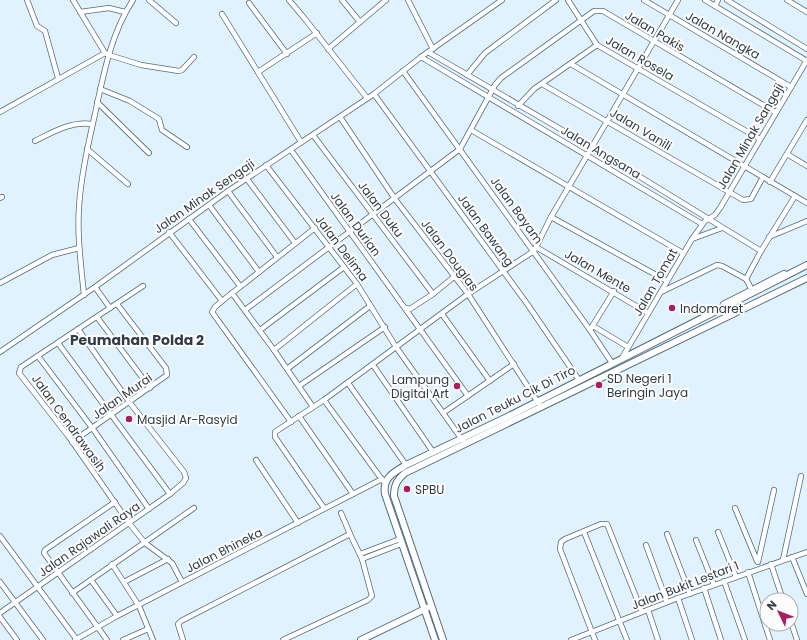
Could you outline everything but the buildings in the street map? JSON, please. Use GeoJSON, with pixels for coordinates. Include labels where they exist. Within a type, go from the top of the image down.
{"type":"FeatureCollection","features":[{"type":"Feature","properties":{"kind":"street"},"geometry":{"type":"LineString","coordinates":[[26,0],[37,26],[46,31],[58,78]]}},
{"type":"Feature","properties":{"kind":"street"},"geometry":{"type":"LineString","coordinates":[[73,0],[107,54],[141,65],[179,71],[182,70],[194,57]]}},
{"type":"Feature","properties":{"kind":"street"},"geometry":{"type":"LineString","coordinates":[[84,294],[79,248],[79,207],[87,149],[107,54],[125,12],[133,0]]}},
{"type":"Feature","properties":{"kind":"street"},"geometry":{"type":"LineString","coordinates":[[149,0],[176,23]]}},
{"type":"Feature","properties":{"kind":"street"},"geometry":{"type":"LineString","coordinates":[[342,0],[360,22]]}},
{"type":"Feature","properties":{"kind":"street"},"geometry":{"type":"LineString","coordinates":[[328,49],[386,0]]}},
{"type":"Feature","properties":{"kind":"street"},"geometry":{"type":"LineString","coordinates":[[408,0],[433,49]]}},
{"type":"Feature","properties":{"kind":"street"},"geometry":{"type":"LineString","coordinates":[[467,75],[485,53],[556,0]]}},
{"type":"Feature","properties":{"kind":"street"},"geometry":{"type":"LineString","coordinates":[[568,0],[597,45]]}},
{"type":"Feature","properties":{"kind":"street","name":"Jalan Nangka"},"geometry":{"type":"LineString","coordinates":[[644,0],[791,87]]}},
{"type":"Feature","properties":{"kind":"street","name":"Jalan Angsana"},"geometry":{"type":"LineString","coordinates":[[535,249],[551,217],[593,148],[678,0]]}},
{"type":"Feature","properties":{"kind":"street"},"geometry":{"type":"LineString","coordinates":[[706,0],[807,60]]}},
{"type":"Feature","properties":{"kind":"street"},"geometry":{"type":"LineString","coordinates":[[715,6],[718,0]]}},
{"type":"Feature","properties":{"kind":"street"},"geometry":{"type":"LineString","coordinates":[[727,0],[807,49]]}},
{"type":"Feature","properties":{"kind":"street"},"geometry":{"type":"LineString","coordinates":[[787,0],[807,12]]}},
{"type":"Feature","properties":{"kind":"street"},"geometry":{"type":"LineString","coordinates":[[292,1],[367,98]]}},
{"type":"Feature","properties":{"kind":"street"},"geometry":{"type":"LineString","coordinates":[[421,57],[500,1]]}},
{"type":"Feature","properties":{"kind":"street"},"geometry":{"type":"LineString","coordinates":[[249,3],[287,54]]}},
{"type":"Feature","properties":{"kind":"street"},"geometry":{"type":"LineString","coordinates":[[80,12],[109,8],[125,12]]}},
{"type":"Feature","properties":{"kind":"street","name":"Jalan Pakis"},"geometry":{"type":"LineString","coordinates":[[490,98],[493,90],[501,78],[512,69],[582,21],[594,11],[602,11],[775,112]]}},
{"type":"Feature","properties":{"kind":"street"},"geometry":{"type":"LineString","coordinates":[[222,14],[301,142]]}},
{"type":"Feature","properties":{"kind":"street"},"geometry":{"type":"LineString","coordinates":[[258,72],[317,33]]}},
{"type":"Feature","properties":{"kind":"street","name":"Jalan Rosela"},"geometry":{"type":"LineString","coordinates":[[518,106],[542,84],[597,45],[760,139]]}},
{"type":"Feature","properties":{"kind":"street"},"geometry":{"type":"LineString","coordinates":[[428,52],[518,106],[593,148],[761,251]]}},
{"type":"Feature","properties":{"kind":"street"},"geometry":{"type":"LineString","coordinates":[[0,112],[58,78],[107,54]]}},
{"type":"Feature","properties":{"kind":"street","name":"Jalan Angsana"},"geometry":{"type":"LineString","coordinates":[[421,57],[702,224]]}},
{"type":"Feature","properties":{"kind":"street","name":"Jalan Minak Sengaji"},"geometry":{"type":"LineString","coordinates":[[0,352],[96,287],[169,232],[228,191],[301,142],[313,136],[374,94],[421,57]]}},
{"type":"Feature","properties":{"kind":"street","name":"Jalan Minak Sangaji"},"geometry":{"type":"LineString","coordinates":[[708,219],[718,211],[807,60]]}},
{"type":"Feature","properties":{"kind":"street"},"geometry":{"type":"LineString","coordinates":[[571,64],[807,203]]}},
{"type":"Feature","properties":{"kind":"street","name":"Jalan Bayam"},"geometry":{"type":"LineString","coordinates":[[403,71],[535,249],[591,328],[612,363]]}},
{"type":"Feature","properties":{"kind":"street","name":"Jalan Vanili"},"geometry":{"type":"LineString","coordinates":[[542,84],[743,200],[751,200],[763,177]]}},
{"type":"Feature","properties":{"kind":"street"},"geometry":{"type":"LineString","coordinates":[[100,89],[130,101],[159,119],[162,130],[188,147]]}},
{"type":"Feature","properties":{"kind":"street","name":"Jalan Bawang"},"geometry":{"type":"LineString","coordinates":[[374,94],[503,270],[579,380]]}},
{"type":"Feature","properties":{"kind":"street"},"geometry":{"type":"LineString","coordinates":[[245,310],[460,149],[490,98]]}},
{"type":"Feature","properties":{"kind":"street"},"geometry":{"type":"LineString","coordinates":[[97,102],[149,153]]}},
{"type":"Feature","properties":{"kind":"street","name":"Jalan Douglas"},"geometry":{"type":"LineString","coordinates":[[340,117],[395,199],[468,294],[539,404]]}},
{"type":"Feature","properties":{"kind":"street"},"geometry":{"type":"LineString","coordinates":[[770,182],[807,120]]}},
{"type":"Feature","properties":{"kind":"street"},"geometry":{"type":"LineString","coordinates":[[35,141],[61,128],[84,123],[92,124]]}},
{"type":"Feature","properties":{"kind":"street"},"geometry":{"type":"LineString","coordinates":[[471,130],[568,188],[683,253]]}},
{"type":"Feature","properties":{"kind":"street","name":"Jalan Duku"},"geometry":{"type":"LineString","coordinates":[[313,136],[433,294]]}},
{"type":"Feature","properties":{"kind":"street"},"geometry":{"type":"LineString","coordinates":[[87,149],[128,184]]}},
{"type":"Feature","properties":{"kind":"street","name":"Jalan Durian"},"geometry":{"type":"LineString","coordinates":[[290,150],[406,308],[420,330],[468,396]]}},
{"type":"Feature","properties":{"kind":"street"},"geometry":{"type":"LineString","coordinates":[[787,154],[807,166]]}},
{"type":"Feature","properties":{"kind":"street","name":"Jalan Delima"},"geometry":{"type":"LineString","coordinates":[[266,165],[357,284],[396,347],[463,441]]}},
{"type":"Feature","properties":{"kind":"street"},"geometry":{"type":"LineString","coordinates":[[247,179],[295,243]]}},
{"type":"Feature","properties":{"kind":"street"},"geometry":{"type":"LineString","coordinates":[[228,191],[277,257]]}},
{"type":"Feature","properties":{"kind":"street"},"geometry":{"type":"LineString","coordinates":[[746,279],[769,237],[795,196]]}},
{"type":"Feature","properties":{"kind":"street"},"geometry":{"type":"LineString","coordinates":[[209,205],[259,272]]}},
{"type":"Feature","properties":{"kind":"street"},"geometry":{"type":"LineString","coordinates":[[551,217],[667,281]]}},
{"type":"Feature","properties":{"kind":"street"},"geometry":{"type":"LineString","coordinates":[[189,219],[240,286]]}},
{"type":"Feature","properties":{"kind":"street","name":"Jalan Tomat"},"geometry":{"type":"LineString","coordinates":[[622,358],[683,253],[702,224],[708,219]]}},
{"type":"Feature","properties":{"kind":"street"},"geometry":{"type":"LineString","coordinates":[[769,237],[807,221]]}},
{"type":"Feature","properties":{"kind":"street"},"geometry":{"type":"LineString","coordinates":[[291,422],[212,312],[215,306],[315,228]]}},
{"type":"Feature","properties":{"kind":"street"},"geometry":{"type":"LineString","coordinates":[[692,239],[722,228]]}},
{"type":"Feature","properties":{"kind":"street"},"geometry":{"type":"LineString","coordinates":[[169,232],[222,301]]}},
{"type":"Feature","properties":{"kind":"street"},"geometry":{"type":"LineString","coordinates":[[0,283],[52,255],[79,248]]}},
{"type":"Feature","properties":{"kind":"street"},"geometry":{"type":"LineString","coordinates":[[324,508],[274,434],[348,383],[468,294],[535,249]]}},
{"type":"Feature","properties":{"kind":"street","name":"Jalan Mente"},"geometry":{"type":"LineString","coordinates":[[535,249],[614,291],[648,313]]}},
{"type":"Feature","properties":{"kind":"street"},"geometry":{"type":"LineString","coordinates":[[661,292],[717,265],[746,279],[752,291],[807,262]]}},
{"type":"Feature","properties":{"kind":"street","name":"Jalan Teuku Cik Di Tiro"},"geometry":{"type":"LineString","coordinates":[[539,404],[579,380],[752,291],[807,265]]}},
{"type":"Feature","properties":{"kind":"street"},"geometry":{"type":"LineString","coordinates":[[260,330],[344,267]]}},
{"type":"Feature","properties":{"kind":"street"},"geometry":{"type":"LineString","coordinates":[[406,308],[410,309],[433,294],[455,276]]}},
{"type":"Feature","properties":{"kind":"street","name":"Jalan Teuku Cik Di Tiro"},"geometry":{"type":"LineString","coordinates":[[443,640],[394,496],[394,487],[398,479],[405,473],[463,441],[539,404],[640,359],[733,312],[807,278]]}},
{"type":"Feature","properties":{"kind":"street"},"geometry":{"type":"LineString","coordinates":[[274,350],[357,284]]}},
{"type":"Feature","properties":{"kind":"street","name":"Jalan Cendrawasih"},"geometry":{"type":"LineString","coordinates":[[143,286],[21,367],[19,372],[72,442],[129,523],[145,543],[168,559],[182,582]]}},
{"type":"Feature","properties":{"kind":"street"},"geometry":{"type":"LineString","coordinates":[[96,287],[110,308]]}},
{"type":"Feature","properties":{"kind":"street"},"geometry":{"type":"LineString","coordinates":[[614,291],[591,328],[628,347]]}},
{"type":"Feature","properties":{"kind":"street"},"geometry":{"type":"LineString","coordinates":[[232,293],[260,330],[313,407]]}},
{"type":"Feature","properties":{"kind":"street","name":"Jalan Murai"},"geometry":{"type":"LineString","coordinates":[[72,442],[164,379],[168,372],[117,304]]}},
{"type":"Feature","properties":{"kind":"street"},"geometry":{"type":"LineString","coordinates":[[726,305],[733,312]]}},
{"type":"Feature","properties":{"kind":"street"},"geometry":{"type":"LineString","coordinates":[[287,368],[370,306]]}},
{"type":"Feature","properties":{"kind":"street"},"geometry":{"type":"LineString","coordinates":[[442,314],[490,381]]}},
{"type":"Feature","properties":{"kind":"street"},"geometry":{"type":"LineString","coordinates":[[97,317],[150,388]]}},
{"type":"Feature","properties":{"kind":"street"},"geometry":{"type":"LineString","coordinates":[[299,386],[385,327]]}},
{"type":"Feature","properties":{"kind":"street"},"geometry":{"type":"LineString","coordinates":[[78,329],[130,403]]}},
{"type":"Feature","properties":{"kind":"street"},"geometry":{"type":"LineString","coordinates":[[58,343],[170,494]]}},
{"type":"Feature","properties":{"kind":"street"},"geometry":{"type":"LineString","coordinates":[[636,351],[640,359]]}},
{"type":"Feature","properties":{"kind":"street"},"geometry":{"type":"LineString","coordinates":[[38,356],[93,429],[149,509]]}},
{"type":"Feature","properties":{"kind":"street"},"geometry":{"type":"LineString","coordinates":[[373,364],[433,452]]}},
{"type":"Feature","properties":{"kind":"street"},"geometry":{"type":"LineString","coordinates":[[443,413],[514,364]]}},
{"type":"Feature","properties":{"kind":"street"},"geometry":{"type":"LineString","coordinates":[[348,383],[406,465]]}},
{"type":"Feature","properties":{"kind":"street"},"geometry":{"type":"LineString","coordinates":[[324,400],[384,481],[385,494],[400,542],[435,640]]}},
{"type":"Feature","properties":{"kind":"street","name":"Jalan Rajawali Raya"},"geometry":{"type":"LineString","coordinates":[[0,613],[184,483],[186,478],[184,472],[130,403]]}},
{"type":"Feature","properties":{"kind":"street"},"geometry":{"type":"LineString","coordinates":[[299,416],[353,494]]}},
{"type":"Feature","properties":{"kind":"street","name":"Jalan Teuku Cik Di Tiro"},"geometry":{"type":"LineString","coordinates":[[384,481],[406,465],[433,452],[463,441]]}},
{"type":"Feature","properties":{"kind":"street"},"geometry":{"type":"LineString","coordinates":[[256,460],[298,523]]}},
{"type":"Feature","properties":{"kind":"street"},"geometry":{"type":"LineString","coordinates":[[783,560],[801,476]]}},
{"type":"Feature","properties":{"kind":"street","name":"Jalan Bhineka"},"geometry":{"type":"LineString","coordinates":[[76,640],[117,616],[139,606],[324,508],[384,481]]}},
{"type":"Feature","properties":{"kind":"street"},"geometry":{"type":"LineString","coordinates":[[758,569],[758,562],[774,490]]}},
{"type":"Feature","properties":{"kind":"street"},"geometry":{"type":"LineString","coordinates":[[107,640],[44,556],[45,550],[114,502]]}},
{"type":"Feature","properties":{"kind":"street"},"geometry":{"type":"LineString","coordinates":[[72,593],[194,508]]}},
{"type":"Feature","properties":{"kind":"street"},"geometry":{"type":"LineString","coordinates":[[735,508],[758,562]]}},
{"type":"Feature","properties":{"kind":"street"},"geometry":{"type":"LineString","coordinates":[[283,640],[370,598],[372,594],[361,556],[341,513]]}},
{"type":"Feature","properties":{"kind":"street"},"geometry":{"type":"LineString","coordinates":[[595,640],[560,549],[561,542],[565,539],[605,523],[609,526],[642,612]]}},
{"type":"Feature","properties":{"kind":"street"},"geometry":{"type":"LineString","coordinates":[[584,532],[627,640]]}},
{"type":"Feature","properties":{"kind":"street"},"geometry":{"type":"LineString","coordinates":[[718,532],[736,577]]}},
{"type":"Feature","properties":{"kind":"street"},"geometry":{"type":"LineString","coordinates":[[183,640],[178,624],[181,622],[350,534]]}},
{"type":"Feature","properties":{"kind":"street"},"geometry":{"type":"LineString","coordinates":[[667,534],[690,594]]}},
{"type":"Feature","properties":{"kind":"street"},"geometry":{"type":"LineString","coordinates":[[0,536],[76,640]]}},
{"type":"Feature","properties":{"kind":"street"},"geometry":{"type":"LineString","coordinates":[[696,540],[714,585]]}},
{"type":"Feature","properties":{"kind":"street"},"geometry":{"type":"LineString","coordinates":[[361,556],[400,542]]}},
{"type":"Feature","properties":{"kind":"street"},"geometry":{"type":"LineString","coordinates":[[646,545],[667,602]]}},
{"type":"Feature","properties":{"kind":"street","name":"Jalan Bukit Lestari 1"},"geometry":{"type":"LineString","coordinates":[[571,640],[704,588],[807,552]]}},
{"type":"Feature","properties":{"kind":"street"},"geometry":{"type":"LineString","coordinates":[[792,557],[807,594]]}},
{"type":"Feature","properties":{"kind":"street"},"geometry":{"type":"LineString","coordinates":[[124,582],[168,559]]}},
{"type":"Feature","properties":{"kind":"street"},"geometry":{"type":"LineString","coordinates":[[112,564],[139,606],[153,640]]}},
{"type":"Feature","properties":{"kind":"street"},"geometry":{"type":"LineString","coordinates":[[771,564],[780,592]]}},
{"type":"Feature","properties":{"kind":"street"},"geometry":{"type":"LineString","coordinates":[[748,572],[770,640]]}},
{"type":"Feature","properties":{"kind":"street"},"geometry":{"type":"LineString","coordinates":[[91,580],[117,616]]}},
{"type":"Feature","properties":{"kind":"street"},"geometry":{"type":"LineString","coordinates":[[724,581],[745,640]]}},
{"type":"Feature","properties":{"kind":"street"},"geometry":{"type":"LineString","coordinates":[[0,582],[43,640]]}},
{"type":"Feature","properties":{"kind":"street"},"geometry":{"type":"LineString","coordinates":[[704,588],[721,640]]}},
{"type":"Feature","properties":{"kind":"street"},"geometry":{"type":"LineString","coordinates":[[678,598],[692,640]]}},
{"type":"Feature","properties":{"kind":"street"},"geometry":{"type":"LineString","coordinates":[[361,640],[432,606]]}},
{"type":"Feature","properties":{"kind":"street"},"geometry":{"type":"LineString","coordinates":[[648,610],[658,640]]}},
{"type":"Feature","properties":{"kind":"street"},"geometry":{"type":"LineString","coordinates":[[0,617],[17,640]]}},
{"type":"Feature","properties":{"kind":"street"},"geometry":{"type":"LineString","coordinates":[[123,640],[148,629]]}},
{"type":"Feature","properties":{"kind":"place","name":"Indomaret"},"geometry":{"type":"Point","coordinates":[672,308]}},
{"type":"Feature","properties":{"kind":"place","name":"SD Negeri 1 Beringin Jaya"},"geometry":{"type":"Point","coordinates":[599,385]}},
{"type":"Feature","properties":{"kind":"place","name":"Lampung Digital Art"},"geometry":{"type":"Point","coordinates":[457,386]}},
{"type":"Feature","properties":{"kind":"place","name":"Masjid Ar-Rasyid"},"geometry":{"type":"Point","coordinates":[129,419]}},
{"type":"Feature","properties":{"kind":"place","name":"SPBU"},"geometry":{"type":"Point","coordinates":[407,489]}},
{"type":"Feature","properties":{"kind":"district","name":"Peumahan Polda 2"},"geometry":{"type":"Point","coordinates":[137,340]}}]}
